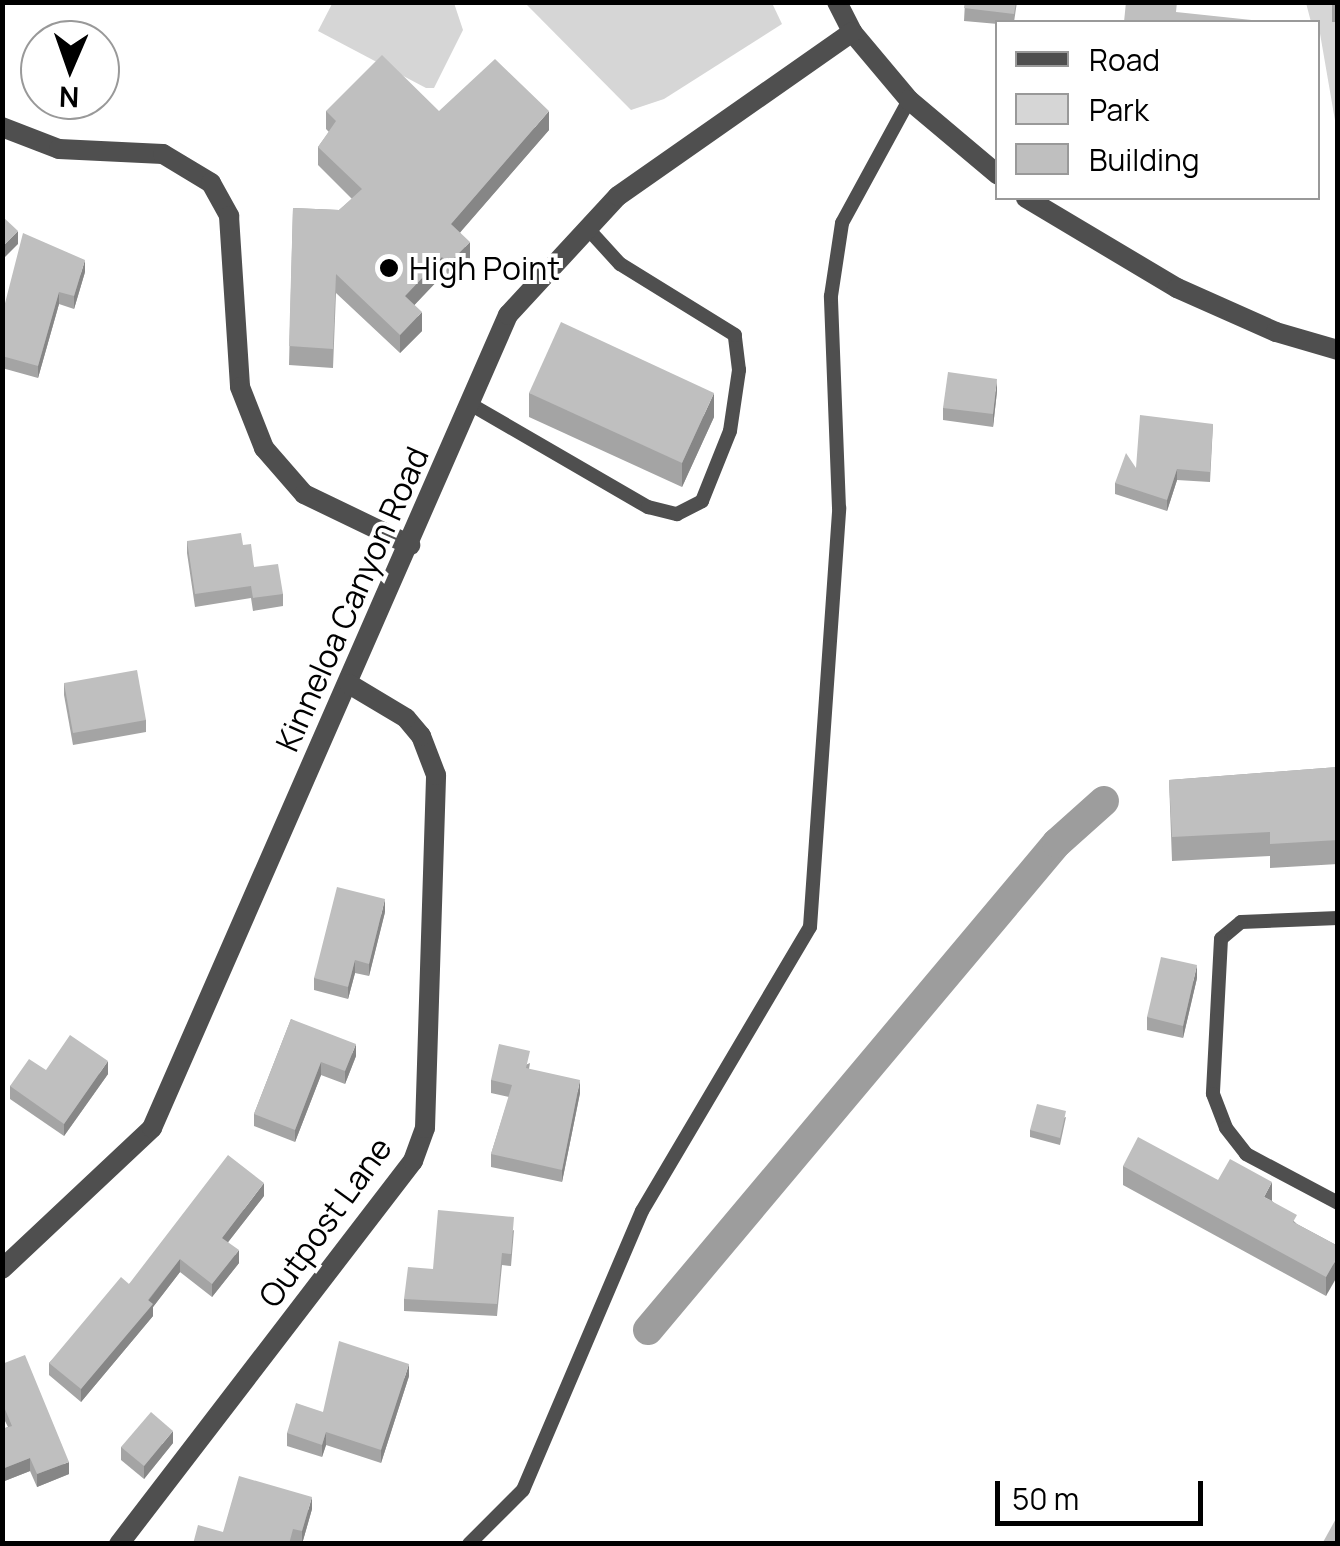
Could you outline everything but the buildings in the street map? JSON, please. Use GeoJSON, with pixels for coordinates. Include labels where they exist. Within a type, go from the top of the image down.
{"type":"FeatureCollection","features":[{"type":"Feature","properties":{"kind":"street"},"geometry":{"type":"LineString","coordinates":[[836,2],[852,32],[909,100],[995,172]]}},
{"type":"Feature","properties":{"kind":"street","name":"Kinneloa Canyon Road"},"geometry":{"type":"LineString","coordinates":[[2,1269],[152,1128],[508,316],[618,196],[852,32]]}},
{"type":"Feature","properties":{"kind":"street"},"geometry":{"type":"LineString","coordinates":[[2,127],[60,149],[163,154],[212,183],[229,216],[240,388],[264,448],[304,494],[410,545]]}},
{"type":"Feature","properties":{"kind":"street"},"geometry":{"type":"LineString","coordinates":[[1029,200],[1177,288],[1276,332],[1338,350]]}},
{"type":"Feature","properties":{"kind":"street","name":"Outpost Lane"},"geometry":{"type":"LineString","coordinates":[[120,1544],[413,1161],[424,1128],[436,775],[421,736],[406,718],[349,684]]}},
{"type":"Feature","properties":{"kind":"lane"},"geometry":{"type":"LineString","coordinates":[[468,1544],[523,1490],[642,1210],[810,927],[839,508],[831,296],[842,223],[909,100]]}},
{"type":"Feature","properties":{"kind":"lane"},"geometry":{"type":"LineString","coordinates":[[470,404],[648,507],[691,511],[719,469],[739,352],[726,326],[620,264],[588,228]]}},
{"type":"Feature","properties":{"kind":"lane"},"geometry":{"type":"LineString","coordinates":[[1338,918],[1241,922],[1221,939],[1213,1094],[1246,1154],[1338,1202]]}},
{"type":"Feature","properties":{"kind":"green space"},"geometry":{"type":"Polygon","coordinates":[[[333,2],[454,3],[463,30],[434,88],[426,88],[318,31],[333,2]]]}},
{"type":"Feature","properties":{"kind":"green space"},"geometry":{"type":"Polygon","coordinates":[[[525,3],[772,3],[782,24],[664,99],[631,110],[525,3]]]}},
{"type":"Feature","properties":{"kind":"green space"},"geometry":{"type":"Polygon","coordinates":[[[1306,3],[1337,3],[1337,132],[1320,20],[1310,20],[1306,3]]]}},
{"type":"Feature","properties":{"kind":"waterway"},"geometry":{"type":"LineString","coordinates":[[648,1330],[1057,843],[1104,801]]}},
{"type":"Feature","properties":{"kind":"place","name":"High Point"},"geometry":{"type":"Point","coordinates":[389,268]}}]}
